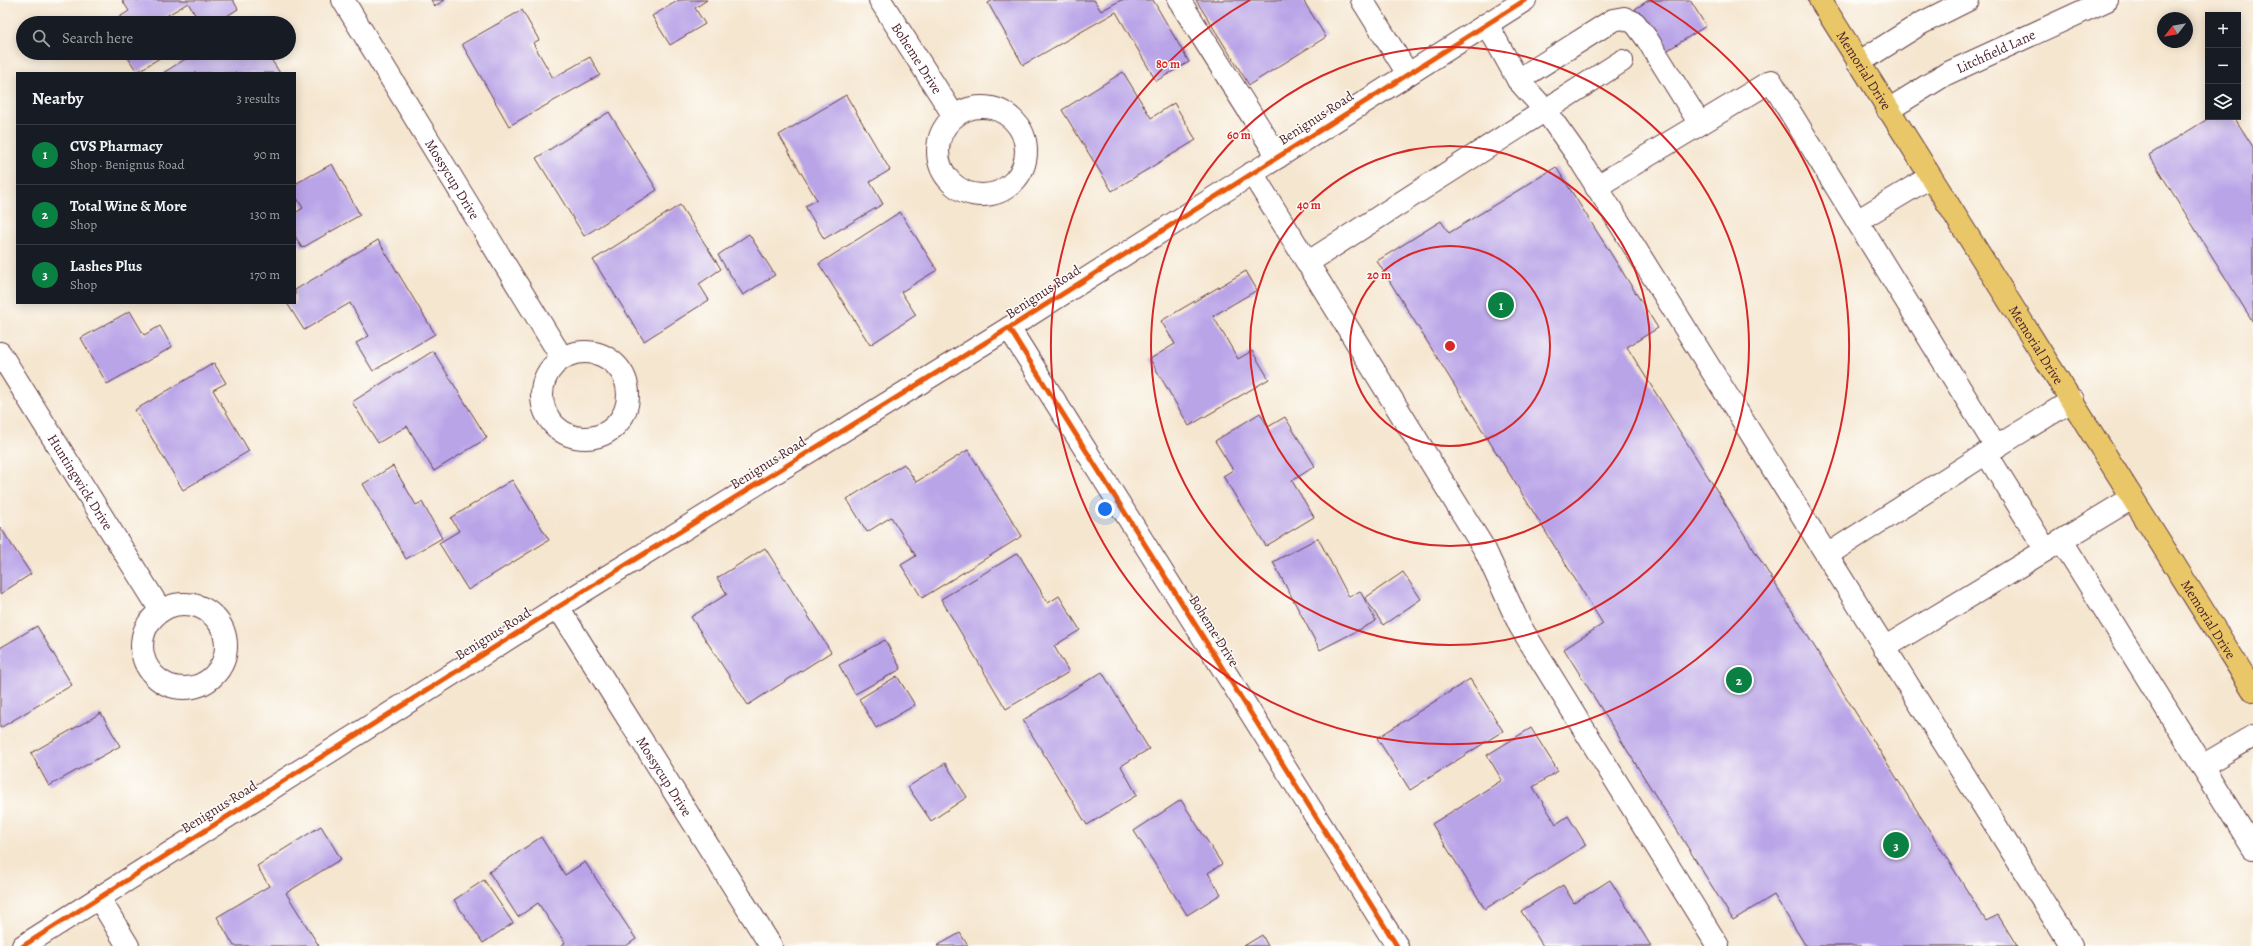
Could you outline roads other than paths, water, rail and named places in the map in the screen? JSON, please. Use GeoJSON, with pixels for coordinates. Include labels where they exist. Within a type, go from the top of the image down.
{"type":"FeatureCollection","features":[{"type":"Feature","properties":{"kind":"main road","name":"Memorial Drive"},"geometry":{"type":"LineString","coordinates":[[1820,0],[1930,177],[2073,400],[2132,498],[2253,690]]}},
{"type":"Feature","properties":{"kind":"street","name":"Mossycup Drive"},"geometry":{"type":"LineString","coordinates":[[343,0],[562,358]]}},
{"type":"Feature","properties":{"kind":"street","name":"Boheme Drive"},"geometry":{"type":"LineString","coordinates":[[880,0],[954,116]]}},
{"type":"Feature","properties":{"kind":"street"},"geometry":{"type":"LineString","coordinates":[[1179,0],[1278,157]]}},
{"type":"Feature","properties":{"kind":"street"},"geometry":{"type":"LineString","coordinates":[[1362,0],[1408,74]]}},
{"type":"Feature","properties":{"kind":"street","name":"Benignus Road"},"geometry":{"type":"LineString","coordinates":[[23,946],[558,607],[1010,328],[1525,0]]}},
{"type":"Feature","properties":{"kind":"street"},"geometry":{"type":"LineString","coordinates":[[1858,63],[1920,24],[1968,0]]}},
{"type":"Feature","properties":{"kind":"street","name":"Litchfield Lane"},"geometry":{"type":"LineString","coordinates":[[1888,110],[1946,74],[2108,0]]}},
{"type":"Feature","properties":{"kind":"street"},"geometry":{"type":"LineString","coordinates":[[1518,80],[1613,20],[1624,18],[1635,23],[1647,39],[1700,124]]}},
{"type":"Feature","properties":{"kind":"street"},"geometry":{"type":"LineString","coordinates":[[1487,24],[1518,80],[1545,110],[1596,187],[2071,946]]}},
{"type":"Feature","properties":{"kind":"street"},"geometry":{"type":"LineString","coordinates":[[1307,263],[1622,61]]}},
{"type":"Feature","properties":{"kind":"street"},"geometry":{"type":"LineString","coordinates":[[1596,187],[1771,82],[1857,221],[1991,450],[2202,766],[2253,848]]}},
{"type":"Feature","properties":{"kind":"street"},"geometry":{"type":"LineString","coordinates":[[980,107],[994,108],[1007,115],[1017,124],[1024,137],[1026,151],[1024,164],[1018,177],[1008,187],[995,194],[980,196],[965,192],[952,184],[943,172],[938,157],[939,142],[945,128],[954,116],[967,109],[980,107]]}},
{"type":"Feature","properties":{"kind":"street"},"geometry":{"type":"LineString","coordinates":[[1252,173],[1485,550],[1520,626],[1718,946]]}},
{"type":"Feature","properties":{"kind":"street"},"geometry":{"type":"LineString","coordinates":[[1857,221],[1930,177]]}},
{"type":"Feature","properties":{"kind":"street","name":"Boheme Drive"},"geometry":{"type":"LineString","coordinates":[[1010,328],[1397,946]]}},
{"type":"Feature","properties":{"kind":"street","name":"Huntingwick Drive"},"geometry":{"type":"LineString","coordinates":[[0,353],[161,611]]}},
{"type":"Feature","properties":{"kind":"street"},"geometry":{"type":"LineString","coordinates":[[1827,555],[1991,450],[2073,400]]}},
{"type":"Feature","properties":{"kind":"street"},"geometry":{"type":"LineString","coordinates":[[1884,648],[2132,498]]}},
{"type":"Feature","properties":{"kind":"street","name":"Mossycup Drive"},"geometry":{"type":"LineString","coordinates":[[558,607],[771,946]]}},
{"type":"Feature","properties":{"kind":"street"},"geometry":{"type":"LineString","coordinates":[[2202,766],[2253,736]]}},
{"type":"Feature","properties":{"kind":"street"},"geometry":{"type":"LineString","coordinates":[[99,898],[128,946]]}},
{"type":"Feature","properties":{"kind":"place","name":"CVS Pharmacy"},"geometry":{"type":"Point","coordinates":[1501,305]}},
{"type":"Feature","properties":{"kind":"place","name":"Total Wine & More"},"geometry":{"type":"Point","coordinates":[1739,680]}},
{"type":"Feature","properties":{"kind":"place","name":"Lashes Plus"},"geometry":{"type":"Point","coordinates":[1896,845]}}]}
